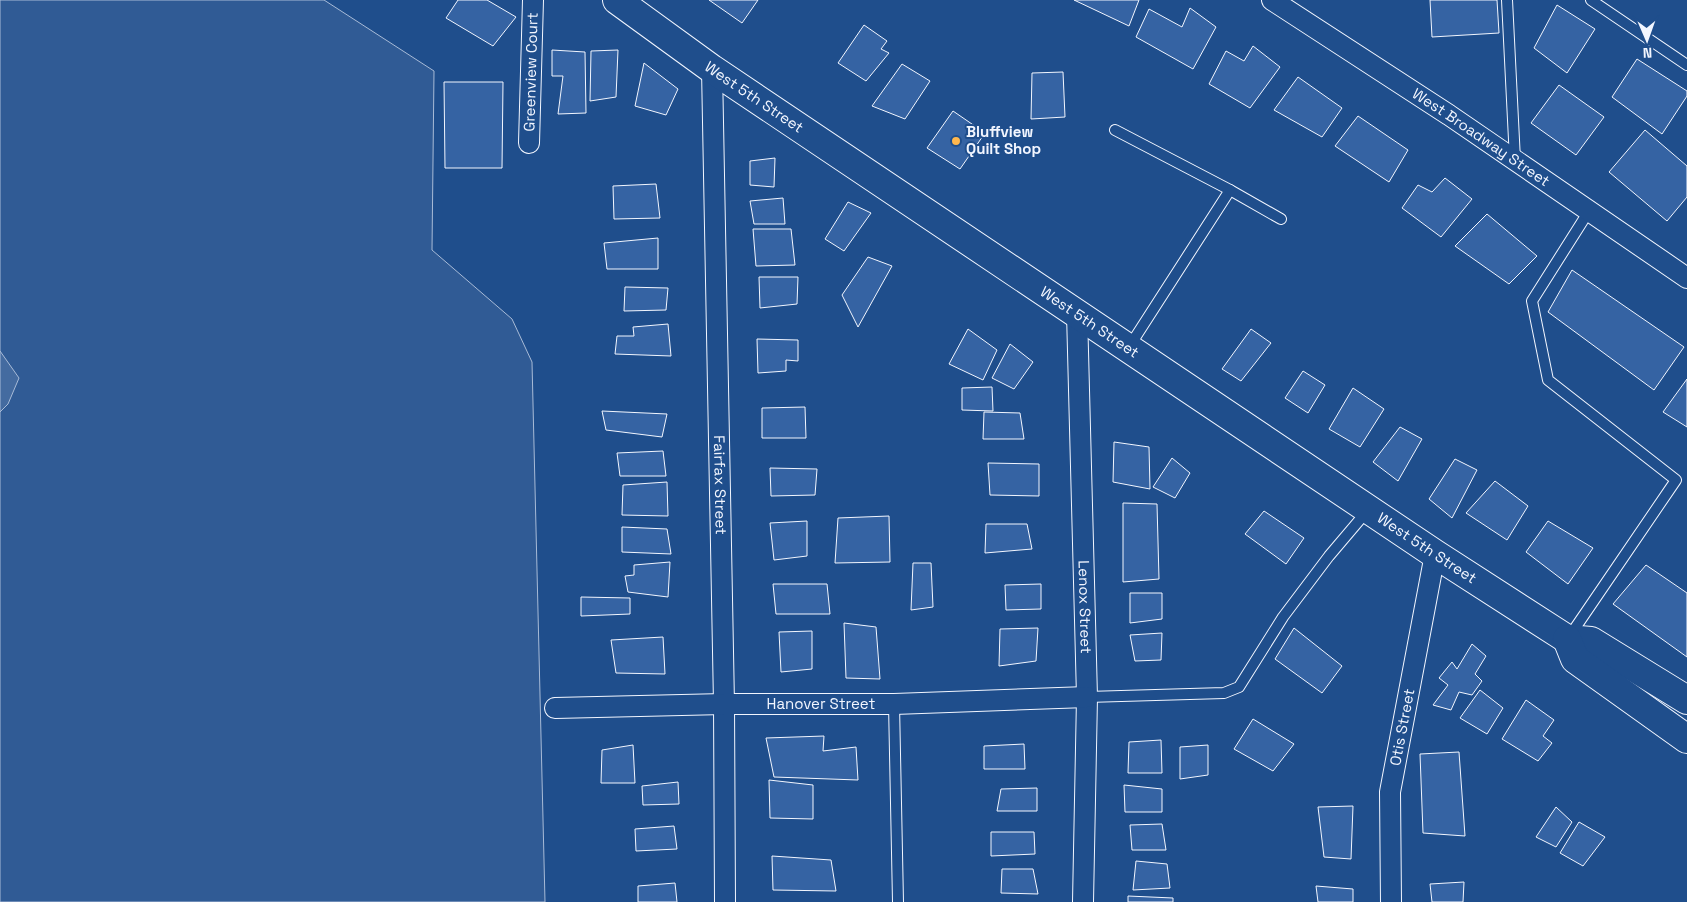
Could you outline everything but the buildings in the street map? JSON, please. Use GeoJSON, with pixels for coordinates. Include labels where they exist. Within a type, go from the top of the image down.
{"type":"FeatureCollection","features":[{"type":"Feature","properties":{"kind":"main road","name":"West 5th Street"},"geometry":{"type":"LineString","coordinates":[[617,0],[712,69],[1435,554],[1567,640],[1591,641],[1687,700]]}},
{"type":"Feature","properties":{"kind":"main road"},"geometry":{"type":"LineString","coordinates":[[1567,640],[1575,660],[1687,739]]}},
{"type":"Feature","properties":{"kind":"street","name":"Greenview Court"},"geometry":{"type":"LineString","coordinates":[[529,143],[532,0]]}},
{"type":"Feature","properties":{"kind":"street","name":"West Broadway Street"},"geometry":{"type":"LineString","coordinates":[[1272,0],[1449,115],[1687,278]]}},
{"type":"Feature","properties":{"kind":"street","name":"Fairfax Street"},"geometry":{"type":"LineString","coordinates":[[712,69],[724,704],[725,902]]}},
{"type":"Feature","properties":{"kind":"street","name":"Lenox Street"},"geometry":{"type":"LineString","coordinates":[[1076,313],[1087,697],[1083,902]]}},
{"type":"Feature","properties":{"kind":"street","name":"Otis Street"},"geometry":{"type":"LineString","coordinates":[[1391,902],[1390,792],[1435,554]]}},
{"type":"Feature","properties":{"kind":"street","name":"Hanover Street"},"geometry":{"type":"LineString","coordinates":[[554,708],[724,704],[894,704],[1087,697]]}},
{"type":"Feature","properties":{"kind":"lane"},"geometry":{"type":"LineString","coordinates":[[1508,0],[1515,160]]}},
{"type":"Feature","properties":{"kind":"lane"},"geometry":{"type":"LineString","coordinates":[[1591,0],[1687,65]]}},
{"type":"Feature","properties":{"kind":"lane"},"geometry":{"type":"LineString","coordinates":[[1115,130],[1281,219]]}},
{"type":"Feature","properties":{"kind":"lane"},"geometry":{"type":"LineString","coordinates":[[1129,348],[1230,190]]}},
{"type":"Feature","properties":{"kind":"lane"},"geometry":{"type":"LineString","coordinates":[[1567,640],[1676,480],[1548,380],[1532,301],[1589,211]]}},
{"type":"Feature","properties":{"kind":"lane"},"geometry":{"type":"LineString","coordinates":[[1087,697],[1224,693],[1239,687],[1283,617],[1329,556],[1369,509]]}},
{"type":"Feature","properties":{"kind":"lane"},"geometry":{"type":"LineString","coordinates":[[894,704],[898,902]]}},
{"type":"Feature","properties":{"kind":"shaded area"},"geometry":{"type":"Polygon","coordinates":[[[0,0],[324,0],[434,71],[432,250],[512,319],[532,362],[545,902],[0,902],[0,0]]]}},
{"type":"Feature","properties":{"kind":"shaded area"},"geometry":{"type":"Polygon","coordinates":[[[0,351],[19,378],[8,404],[0,412],[0,351]]]}},
{"type":"Feature","properties":{"kind":"place","name":"Bluffview Quilt Shop"},"geometry":{"type":"Point","coordinates":[956,141]}}]}
